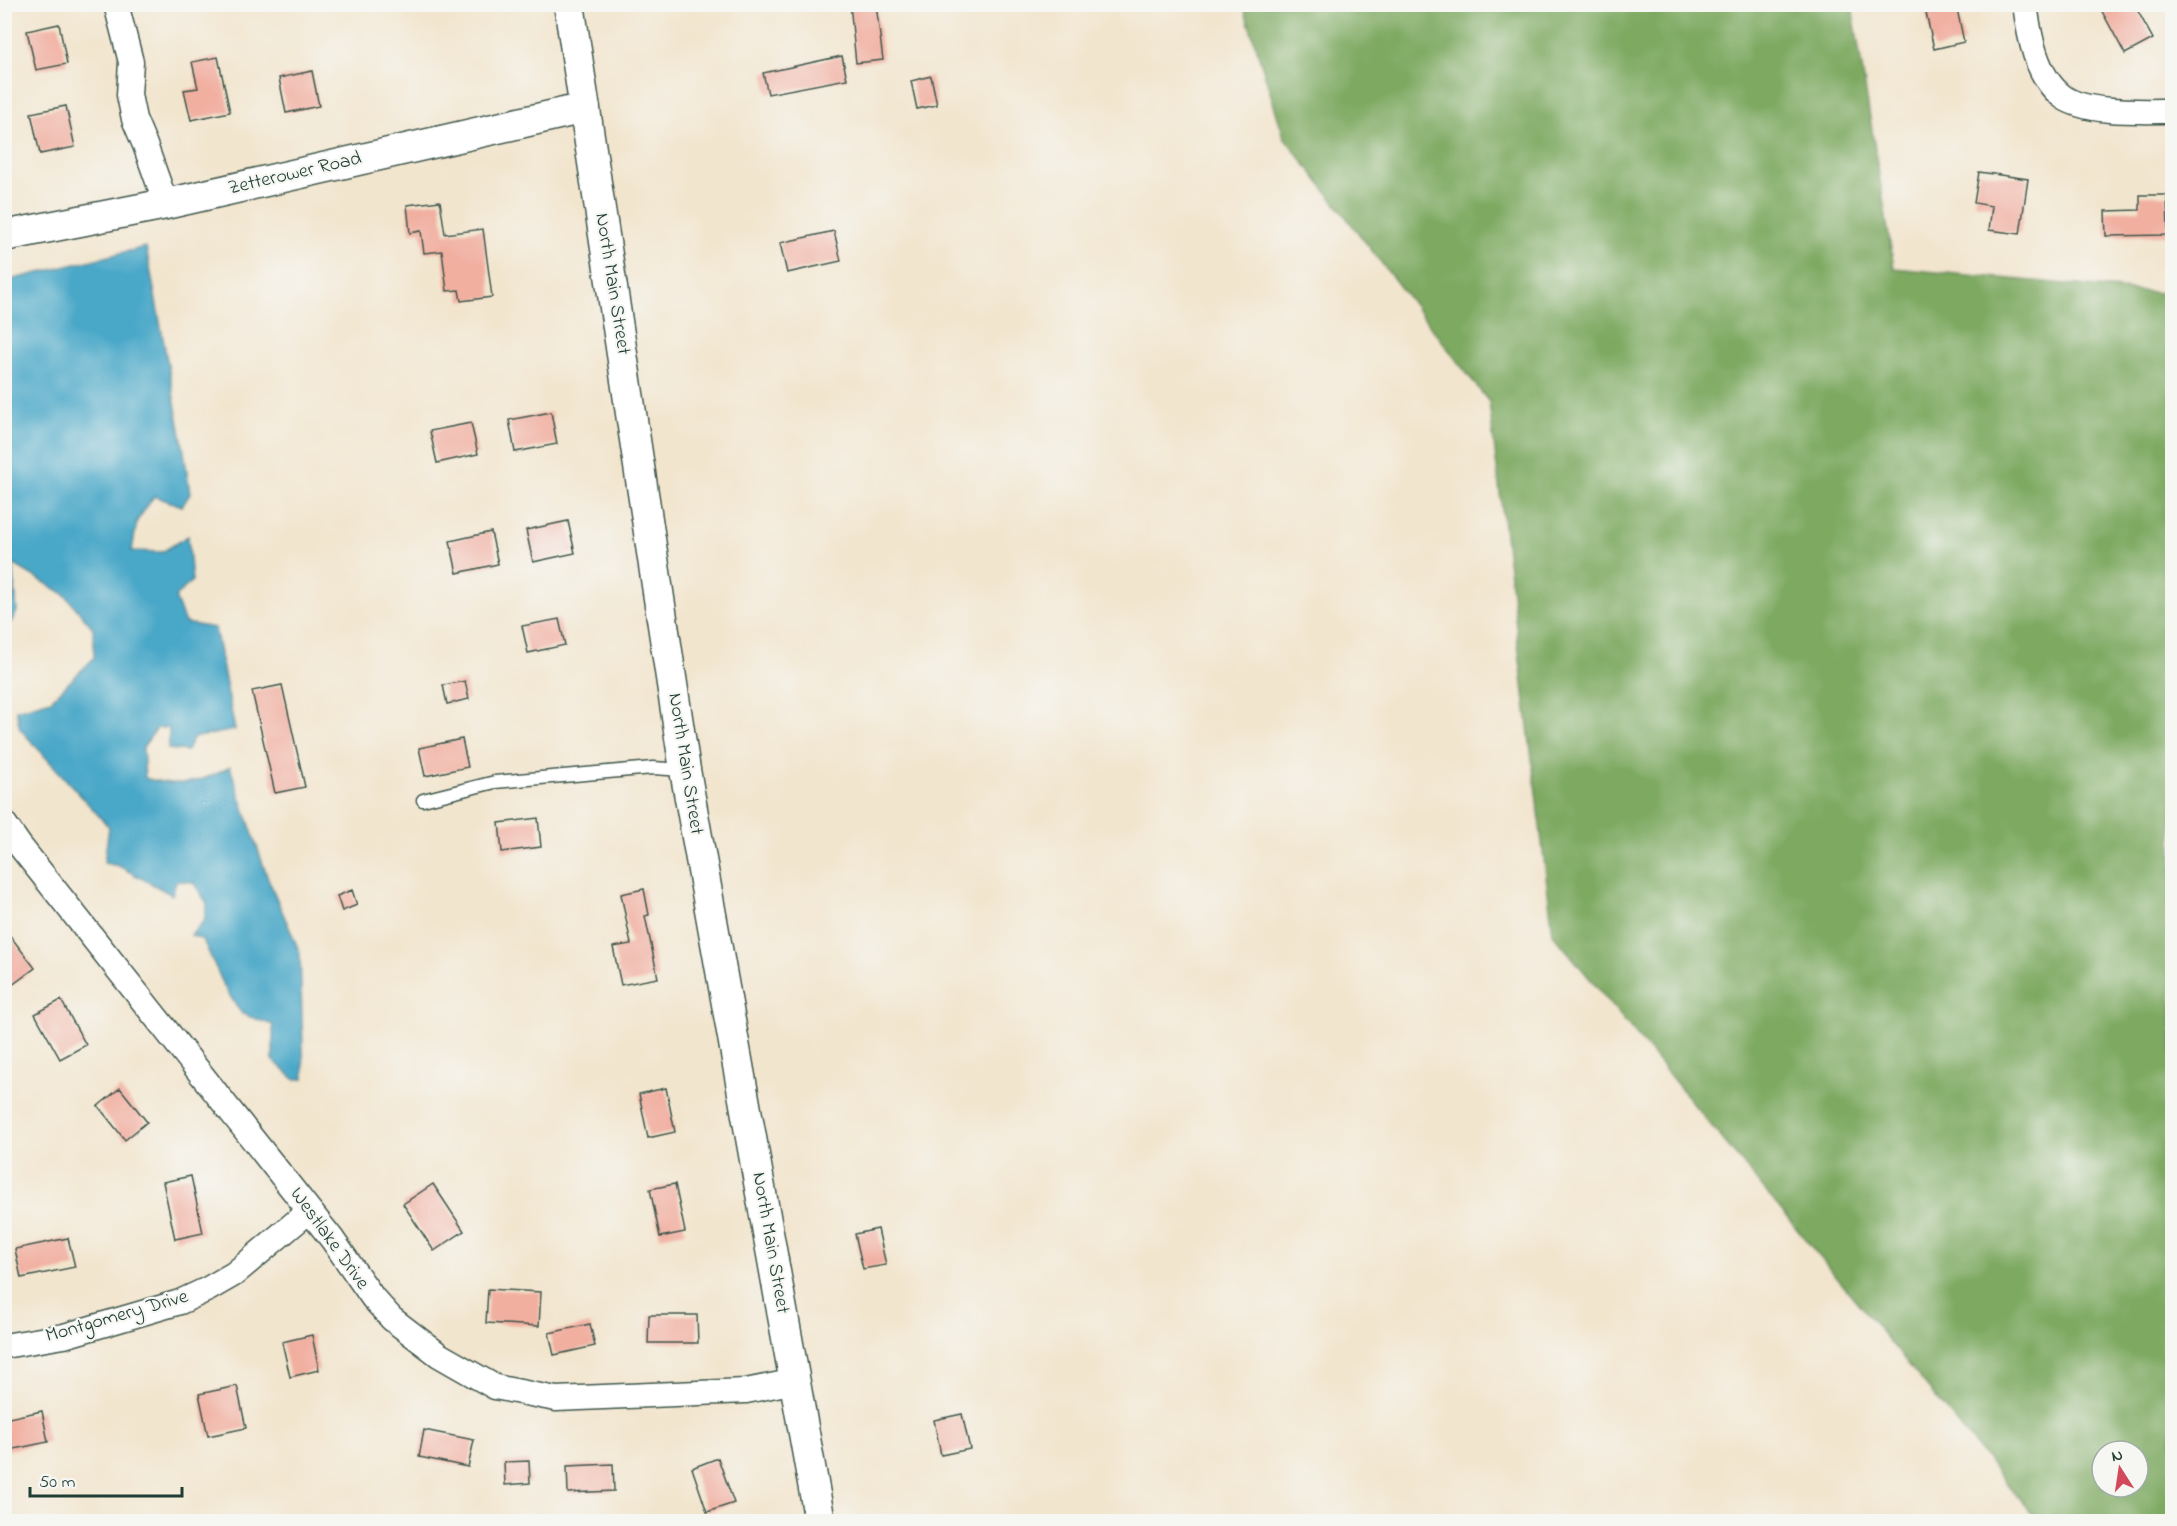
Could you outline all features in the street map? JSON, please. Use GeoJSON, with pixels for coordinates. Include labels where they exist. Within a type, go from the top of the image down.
{"type":"FeatureCollection","features":[{"type":"Feature","properties":{"kind":"street"},"geometry":{"type":"LineString","coordinates":[[116,4],[131,62],[129,95],[134,119],[166,204]]}},
{"type":"Feature","properties":{"kind":"street","name":"North Main Street"},"geometry":{"type":"LineString","coordinates":[[569,4],[685,770],[820,1521]]}},
{"type":"Feature","properties":{"kind":"street"},"geometry":{"type":"LineString","coordinates":[[2025,4],[2035,54],[2048,81],[2064,98],[2116,111],[2172,111]]}},
{"type":"Feature","properties":{"kind":"street","name":"Zetterower Road"},"geometry":{"type":"LineString","coordinates":[[4,236],[166,204],[585,108]]}},
{"type":"Feature","properties":{"kind":"street","name":"Westlake Drive"},"geometry":{"type":"LineString","coordinates":[[4,823],[12,852],[309,1210],[373,1298],[392,1319],[439,1355],[495,1386],[556,1399],[746,1391],[795,1381]]}},
{"type":"Feature","properties":{"kind":"street","name":"Montgomery Drive"},"geometry":{"type":"LineString","coordinates":[[4,1346],[64,1336],[189,1298],[234,1274],[309,1210]]}},
{"type":"Feature","properties":{"kind":"lane"},"geometry":{"type":"LineString","coordinates":[[423,800],[495,782],[653,768],[685,770]]}},
{"type":"Feature","properties":{"kind":"green space"},"geometry":{"type":"Polygon","coordinates":[[[1243,5],[1852,5],[1894,268],[2172,294],[2172,1521],[2038,1521],[1553,934],[1489,402],[1284,137],[1243,5]]]}},
{"type":"Feature","properties":{"kind":"water"},"geometry":{"type":"Polygon","coordinates":[[[146,247],[190,494],[182,506],[154,496],[137,521],[132,551],[162,552],[188,536],[192,581],[175,597],[185,623],[215,628],[235,730],[193,738],[187,751],[168,749],[169,728],[157,728],[143,747],[145,778],[168,783],[189,782],[209,777],[230,767],[267,876],[300,953],[304,1079],[294,1079],[273,1060],[273,1025],[242,1014],[226,990],[203,940],[191,935],[204,921],[207,903],[193,882],[176,881],[172,895],[119,866],[104,863],[109,827],[20,729],[16,710],[51,700],[94,658],[93,628],[64,594],[13,564],[17,611],[5,633],[5,281],[146,247]]]}},
{"type":"Feature","properties":{"kind":"building"},"geometry":{"type":"Polygon","coordinates":[[[850,4],[876,4],[883,60],[856,63],[850,4]]]}},
{"type":"Feature","properties":{"kind":"building"},"geometry":{"type":"Polygon","coordinates":[[[1924,4],[1956,4],[1964,42],[1934,49],[1924,4]]]}},
{"type":"Feature","properties":{"kind":"building"},"geometry":{"type":"Polygon","coordinates":[[[2098,4],[2134,4],[2153,39],[2125,54],[2098,4]]]}},
{"type":"Feature","properties":{"kind":"building"},"geometry":{"type":"Polygon","coordinates":[[[59,24],[67,64],[36,70],[27,31],[59,24]]]}},
{"type":"Feature","properties":{"kind":"building"},"geometry":{"type":"Polygon","coordinates":[[[842,56],[847,79],[768,94],[763,73],[842,56]]]}},
{"type":"Feature","properties":{"kind":"building"},"geometry":{"type":"Polygon","coordinates":[[[218,57],[230,112],[191,120],[184,90],[198,88],[192,62],[218,57]]]}},
{"type":"Feature","properties":{"kind":"building"},"geometry":{"type":"Polygon","coordinates":[[[312,71],[319,106],[286,113],[279,78],[312,71]]]}},
{"type":"Feature","properties":{"kind":"building"},"geometry":{"type":"Polygon","coordinates":[[[931,76],[937,105],[917,109],[911,81],[931,76]]]}},
{"type":"Feature","properties":{"kind":"building"},"geometry":{"type":"Polygon","coordinates":[[[66,106],[75,147],[40,154],[31,113],[66,106]]]}},
{"type":"Feature","properties":{"kind":"building"},"geometry":{"type":"Polygon","coordinates":[[[1979,172],[2028,179],[2020,234],[1989,230],[1992,206],[1974,203],[1979,172]]]}},
{"type":"Feature","properties":{"kind":"building"},"geometry":{"type":"Polygon","coordinates":[[[2140,195],[2167,195],[2168,235],[2106,236],[2105,211],[2140,210],[2140,195]]]}},
{"type":"Feature","properties":{"kind":"building"},"geometry":{"type":"Polygon","coordinates":[[[440,201],[445,234],[483,229],[492,297],[461,301],[459,290],[447,291],[442,251],[424,253],[421,231],[410,233],[407,205],[440,201]]]}},
{"type":"Feature","properties":{"kind":"building"},"geometry":{"type":"Polygon","coordinates":[[[834,231],[841,261],[787,273],[780,243],[834,231]]]}},
{"type":"Feature","properties":{"kind":"building"},"geometry":{"type":"Polygon","coordinates":[[[551,412],[557,444],[515,452],[509,420],[551,412]]]}},
{"type":"Feature","properties":{"kind":"building"},"geometry":{"type":"Polygon","coordinates":[[[471,423],[478,454],[437,463],[430,431],[471,423]]]}},
{"type":"Feature","properties":{"kind":"building"},"geometry":{"type":"Polygon","coordinates":[[[568,521],[575,553],[533,562],[526,530],[568,521]]]}},
{"type":"Feature","properties":{"kind":"building"},"geometry":{"type":"Polygon","coordinates":[[[491,532],[498,564],[457,573],[450,541],[491,532]]]}},
{"type":"Feature","properties":{"kind":"building"},"geometry":{"type":"Polygon","coordinates":[[[559,619],[565,645],[528,653],[522,626],[559,619]]]}},
{"type":"Feature","properties":{"kind":"building"},"geometry":{"type":"Polygon","coordinates":[[[465,681],[469,699],[447,704],[443,685],[465,681]]]}},
{"type":"Feature","properties":{"kind":"building"},"geometry":{"type":"Polygon","coordinates":[[[282,685],[305,787],[275,793],[252,691],[282,685]]]}},
{"type":"Feature","properties":{"kind":"building"},"geometry":{"type":"Polygon","coordinates":[[[462,739],[468,767],[425,776],[419,748],[462,739]]]}},
{"type":"Feature","properties":{"kind":"building"},"geometry":{"type":"Polygon","coordinates":[[[538,818],[541,847],[502,852],[499,823],[538,818]]]}},
{"type":"Feature","properties":{"kind":"building"},"geometry":{"type":"Polygon","coordinates":[[[644,889],[649,915],[645,916],[658,978],[621,985],[613,947],[631,944],[621,894],[644,889]]]}},
{"type":"Feature","properties":{"kind":"building"},"geometry":{"type":"Polygon","coordinates":[[[352,890],[357,905],[342,911],[337,896],[352,890]]]}},
{"type":"Feature","properties":{"kind":"building"},"geometry":{"type":"Polygon","coordinates":[[[4,928],[35,968],[4,991],[4,928]]]}},
{"type":"Feature","properties":{"kind":"building"},"geometry":{"type":"Polygon","coordinates":[[[61,1000],[86,1045],[60,1059],[35,1014],[61,1000]]]}},
{"type":"Feature","properties":{"kind":"building"},"geometry":{"type":"Polygon","coordinates":[[[120,1088],[147,1122],[125,1140],[98,1106],[120,1088]]]}},
{"type":"Feature","properties":{"kind":"building"},"geometry":{"type":"Polygon","coordinates":[[[666,1088],[675,1132],[648,1138],[639,1094],[666,1088]]]}},
{"type":"Feature","properties":{"kind":"building"},"geometry":{"type":"Polygon","coordinates":[[[191,1176],[203,1233],[175,1239],[163,1182],[191,1176]]]}},
{"type":"Feature","properties":{"kind":"building"},"geometry":{"type":"Polygon","coordinates":[[[433,1184],[464,1231],[434,1251],[403,1204],[433,1184]]]}},
{"type":"Feature","properties":{"kind":"building"},"geometry":{"type":"Polygon","coordinates":[[[675,1184],[685,1232],[660,1237],[650,1189],[675,1184]]]}},
{"type":"Feature","properties":{"kind":"building"},"geometry":{"type":"Polygon","coordinates":[[[878,1229],[886,1265],[863,1269],[855,1234],[878,1229]]]}},
{"type":"Feature","properties":{"kind":"building"},"geometry":{"type":"Polygon","coordinates":[[[68,1238],[75,1267],[21,1278],[15,1249],[68,1238]]]}},
{"type":"Feature","properties":{"kind":"building"},"geometry":{"type":"Polygon","coordinates":[[[488,1289],[541,1292],[539,1326],[486,1323],[488,1289]]]}},
{"type":"Feature","properties":{"kind":"building"},"geometry":{"type":"Polygon","coordinates":[[[649,1315],[697,1315],[698,1343],[648,1343],[649,1315]]]}},
{"type":"Feature","properties":{"kind":"building"},"geometry":{"type":"Polygon","coordinates":[[[590,1324],[595,1346],[554,1355],[549,1333],[590,1324]]]}},
{"type":"Feature","properties":{"kind":"building"},"geometry":{"type":"Polygon","coordinates":[[[312,1335],[319,1370],[290,1377],[282,1342],[312,1335]]]}},
{"type":"Feature","properties":{"kind":"building"},"geometry":{"type":"Polygon","coordinates":[[[237,1386],[246,1428],[208,1436],[199,1394],[237,1386]]]}},
{"type":"Feature","properties":{"kind":"building"},"geometry":{"type":"Polygon","coordinates":[[[42,1411],[48,1442],[4,1451],[4,1419],[42,1411]]]}},
{"type":"Feature","properties":{"kind":"building"},"geometry":{"type":"Polygon","coordinates":[[[962,1414],[970,1449],[941,1455],[934,1420],[962,1414]]]}},
{"type":"Feature","properties":{"kind":"building"},"geometry":{"type":"Polygon","coordinates":[[[424,1430],[474,1440],[468,1467],[419,1457],[424,1430]]]}},
{"type":"Feature","properties":{"kind":"building"},"geometry":{"type":"Polygon","coordinates":[[[718,1458],[734,1503],[707,1512],[692,1468],[718,1458]]]}},
{"type":"Feature","properties":{"kind":"building"},"geometry":{"type":"Polygon","coordinates":[[[529,1461],[530,1483],[505,1485],[504,1462],[529,1461]]]}},
{"type":"Feature","properties":{"kind":"building"},"geometry":{"type":"Polygon","coordinates":[[[613,1464],[614,1491],[568,1493],[567,1466],[613,1464]]]}}]}
